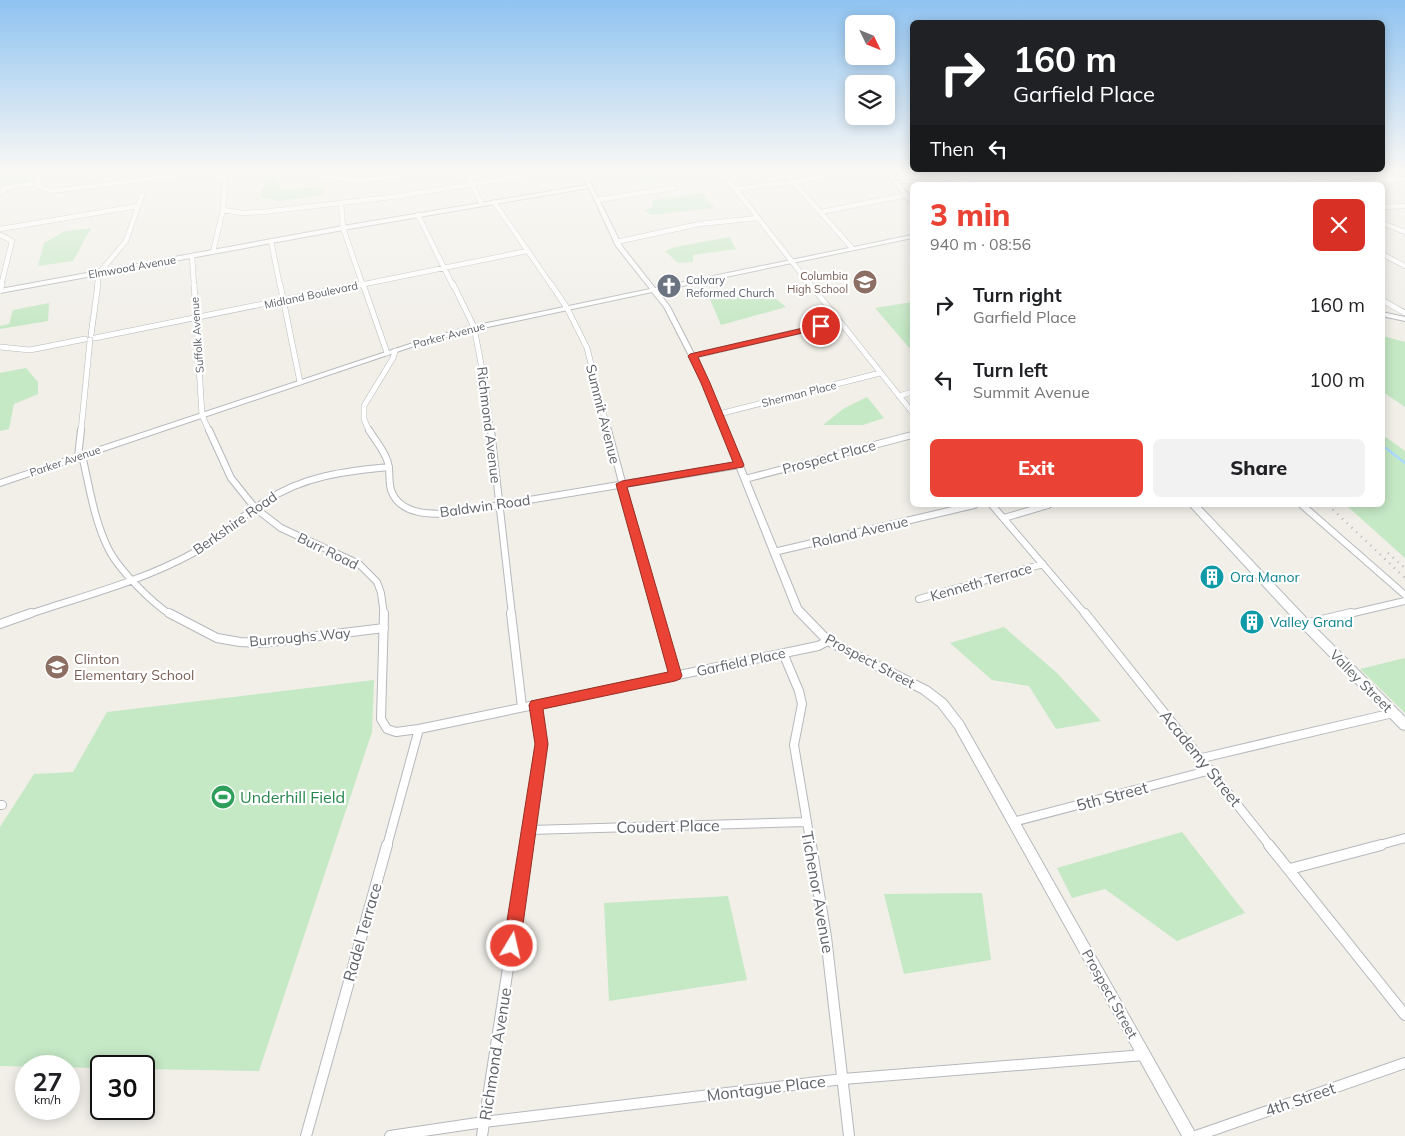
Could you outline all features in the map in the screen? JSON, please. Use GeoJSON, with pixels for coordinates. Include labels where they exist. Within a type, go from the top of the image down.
{"type":"FeatureCollection","features":[{"type":"Feature","properties":{"kind":"main road","name":"Valley Street"},"geometry":{"type":"LineString","coordinates":[[1196,507],[1305,624],[1405,725]]}},
{"type":"Feature","properties":{"kind":"street"},"geometry":{"type":"LineString","coordinates":[[0,229],[42,222]]}},
{"type":"Feature","properties":{"kind":"street"},"geometry":{"type":"LineString","coordinates":[[99,273],[126,241],[133,222]]}},
{"type":"Feature","properties":{"kind":"street"},"geometry":{"type":"LineString","coordinates":[[213,252],[220,222]]}},
{"type":"Feature","properties":{"kind":"street"},"geometry":{"type":"LineString","coordinates":[[343,222],[387,353]]}},
{"type":"Feature","properties":{"kind":"street","name":"Elmwood Avenue"},"geometry":{"type":"LineString","coordinates":[[0,291],[378,222]]}},
{"type":"Feature","properties":{"kind":"street","name":"Richmond Avenue"},"geometry":{"type":"LineString","coordinates":[[421,222],[474,327],[486,390],[522,707]]}},
{"type":"Feature","properties":{"kind":"street","name":"Summit Avenue"},"geometry":{"type":"LineString","coordinates":[[508,222],[567,308],[587,348],[675,676]]}},
{"type":"Feature","properties":{"kind":"street","name":"Prospect Street"},"geometry":{"type":"LineString","coordinates":[[607,222],[616,242],[667,307],[693,356],[719,414],[797,609],[828,641],[926,690],[942,703],[959,725],[1190,1136]]}},
{"type":"Feature","properties":{"kind":"street"},"geometry":{"type":"LineString","coordinates":[[616,242],[699,224],[719,222]]}},
{"type":"Feature","properties":{"kind":"street"},"geometry":{"type":"LineString","coordinates":[[761,222],[910,410]]}},
{"type":"Feature","properties":{"kind":"street"},"geometry":{"type":"LineString","coordinates":[[830,222],[852,248]]}},
{"type":"Feature","properties":{"kind":"street"},"geometry":{"type":"LineString","coordinates":[[1385,224],[1405,232]]}},
{"type":"Feature","properties":{"kind":"street"},"geometry":{"type":"LineString","coordinates":[[0,236],[12,241],[0,291]]}},
{"type":"Feature","properties":{"kind":"street","name":"Parker Avenue"},"geometry":{"type":"LineString","coordinates":[[0,483],[395,350],[474,327],[910,236]]}},
{"type":"Feature","properties":{"kind":"street"},"geometry":{"type":"LineString","coordinates":[[272,241],[300,382]]}},
{"type":"Feature","properties":{"kind":"street","name":"Midland Boulevard"},"geometry":{"type":"LineString","coordinates":[[0,347],[30,350],[526,249]]}},
{"type":"Feature","properties":{"kind":"street","name":"Suffolk Avenue"},"geometry":{"type":"LineString","coordinates":[[192,256],[202,415]]}},
{"type":"Feature","properties":{"kind":"street"},"geometry":{"type":"LineString","coordinates":[[1385,256],[1405,266]]}},
{"type":"Feature","properties":{"kind":"street","name":"Burroughs Way"},"geometry":{"type":"LineString","coordinates":[[99,273],[80,456],[108,549],[131,579],[162,609],[179,620],[218,638],[262,643],[384,628]]}},
{"type":"Feature","properties":{"kind":"street"},"geometry":{"type":"LineString","coordinates":[[1385,302],[1405,313]]}},
{"type":"Feature","properties":{"kind":"street"},"geometry":{"type":"LineString","coordinates":[[1385,315],[1405,319]]}},
{"type":"Feature","properties":{"kind":"street"},"geometry":{"type":"LineString","coordinates":[[693,356],[839,322]]}},
{"type":"Feature","properties":{"kind":"street","name":"Baldwin Road"},"geometry":{"type":"LineString","coordinates":[[395,350],[393,358],[364,406],[362,415],[370,434],[386,457],[391,490],[394,497],[405,506],[414,510],[444,513],[739,465]]}},
{"type":"Feature","properties":{"kind":"street","name":"Sherman Place"},"geometry":{"type":"LineString","coordinates":[[719,414],[880,373]]}},
{"type":"Feature","properties":{"kind":"street"},"geometry":{"type":"LineString","coordinates":[[899,396],[910,393]]}},
{"type":"Feature","properties":{"kind":"street","name":"Burr Road"},"geometry":{"type":"LineString","coordinates":[[202,415],[231,478],[255,508],[281,528],[360,564],[377,582],[384,608],[381,720],[385,729],[399,733],[419,729]]}},
{"type":"Feature","properties":{"kind":"street","name":"Prospect Place"},"geometry":{"type":"LineString","coordinates":[[745,479],[910,436]]}},
{"type":"Feature","properties":{"kind":"street","name":"Berkshire Road"},"geometry":{"type":"LineString","coordinates":[[0,624],[153,571],[199,550],[255,508],[286,488],[309,480],[389,467]]}},
{"type":"Feature","properties":{"kind":"street","name":"Roland Avenue"},"geometry":{"type":"LineString","coordinates":[[774,552],[965,507]]}},
{"type":"Feature","properties":{"kind":"street","name":"Academy Street"},"geometry":{"type":"LineString","coordinates":[[994,507],[1202,758],[1405,1015]]}},
{"type":"Feature","properties":{"kind":"street"},"geometry":{"type":"LineString","coordinates":[[1004,518],[1041,507]]}},
{"type":"Feature","properties":{"kind":"street"},"geometry":{"type":"LineString","coordinates":[[1304,507],[1405,594]]}},
{"type":"Feature","properties":{"kind":"street","name":"Kenneth Terrace"},"geometry":{"type":"LineString","coordinates":[[919,600],[1043,564]]}},
{"type":"Feature","properties":{"kind":"street"},"geometry":{"type":"LineString","coordinates":[[1305,624],[1405,601]]}},
{"type":"Feature","properties":{"kind":"street","name":"Garfield Place"},"geometry":{"type":"LineString","coordinates":[[522,707],[818,646],[828,641]]}},
{"type":"Feature","properties":{"kind":"street","name":"Tichenor Avenue"},"geometry":{"type":"LineString","coordinates":[[783,653],[800,691],[802,704],[794,745],[826,937],[849,1136]]}},
{"type":"Feature","properties":{"kind":"street","name":"Richmond Avenue"},"geometry":{"type":"LineString","coordinates":[[482,1136],[542,744],[536,705]]}},
{"type":"Feature","properties":{"kind":"street"},"geometry":{"type":"LineString","coordinates":[[419,729],[522,707]]}},
{"type":"Feature","properties":{"kind":"street"},"geometry":{"type":"LineString","coordinates":[[1202,758],[1393,713]]}},
{"type":"Feature","properties":{"kind":"street","name":"Radel Terrace"},"geometry":{"type":"LineString","coordinates":[[306,1136],[419,729]]}},
{"type":"Feature","properties":{"kind":"street","name":"5th Street"},"geometry":{"type":"LineString","coordinates":[[1013,822],[1211,770]]}},
{"type":"Feature","properties":{"kind":"street","name":"Coudert Place"},"geometry":{"type":"LineString","coordinates":[[530,830],[806,822]]}},
{"type":"Feature","properties":{"kind":"street"},"geometry":{"type":"LineString","coordinates":[[1290,869],[1405,838]]}},
{"type":"Feature","properties":{"kind":"street","name":"Montague Place"},"geometry":{"type":"LineString","coordinates":[[390,1136],[484,1122],[843,1079],[1144,1055]]}},
{"type":"Feature","properties":{"kind":"street","name":"4th Street"},"geometry":{"type":"LineString","coordinates":[[1196,1136],[1405,1063]]}},
{"type":"Feature","properties":{"kind":"green space"},"geometry":{"type":"Polygon","coordinates":[[[91,228],[73,261],[38,266],[44,243],[65,231],[91,228]]]}},
{"type":"Feature","properties":{"kind":"green space"},"geometry":{"type":"Polygon","coordinates":[[[729,237],[736,249],[693,255],[693,262],[678,263],[665,251],[675,247],[729,237]]]}},
{"type":"Feature","properties":{"kind":"green space"},"geometry":{"type":"Polygon","coordinates":[[[769,293],[786,307],[721,325],[710,299],[769,293]]]}},
{"type":"Feature","properties":{"kind":"green space"},"geometry":{"type":"Polygon","coordinates":[[[910,302],[910,349],[875,308],[910,302]]]}},
{"type":"Feature","properties":{"kind":"green space"},"geometry":{"type":"Polygon","coordinates":[[[49,303],[48,321],[0,329],[0,326],[9,324],[13,310],[49,303]]]}},
{"type":"Feature","properties":{"kind":"green space"},"geometry":{"type":"Polygon","coordinates":[[[1385,337],[1405,342],[1405,407],[1385,393],[1385,337]]]}},
{"type":"Feature","properties":{"kind":"green space"},"geometry":{"type":"Polygon","coordinates":[[[26,368],[38,382],[38,394],[14,404],[9,429],[0,431],[0,373],[26,368]]]}},
{"type":"Feature","properties":{"kind":"green space"},"geometry":{"type":"Polygon","coordinates":[[[867,397],[884,418],[863,425],[823,425],[843,409],[867,397]]]}},
{"type":"Feature","properties":{"kind":"green space"},"geometry":{"type":"Polygon","coordinates":[[[1385,436],[1405,451],[1405,558],[1348,507],[1385,507],[1385,436]]]}},
{"type":"Feature","properties":{"kind":"green space"},"geometry":{"type":"Polygon","coordinates":[[[1004,627],[1057,673],[1101,721],[1056,729],[1029,686],[992,680],[950,643],[1004,627]]]}},
{"type":"Feature","properties":{"kind":"green space"},"geometry":{"type":"Polygon","coordinates":[[[1405,658],[1405,713],[1360,669],[1405,658]]]}},
{"type":"Feature","properties":{"kind":"green space"},"geometry":{"type":"Polygon","coordinates":[[[374,680],[372,732],[259,1071],[155,1069],[155,1055],[90,1055],[90,1068],[80,1068],[80,1055],[15,1055],[15,1066],[0,1066],[0,827],[34,774],[73,772],[107,712],[374,680]]]}},
{"type":"Feature","properties":{"kind":"green space"},"geometry":{"type":"Polygon","coordinates":[[[1182,832],[1245,913],[1177,941],[1105,889],[1072,898],[1057,868],[1182,832]]]}},
{"type":"Feature","properties":{"kind":"green space"},"geometry":{"type":"Polygon","coordinates":[[[982,893],[991,960],[904,974],[884,894],[982,893]]]}},
{"type":"Feature","properties":{"kind":"green space"},"geometry":{"type":"Polygon","coordinates":[[[728,896],[747,980],[609,1001],[604,903],[728,896]]]}},
{"type":"Feature","properties":{"kind":"waterway"},"geometry":{"type":"LineString","coordinates":[[1385,447],[1405,463]]}},
{"type":"Feature","properties":{"kind":"railway"},"geometry":{"type":"LineString","coordinates":[[1330,507],[1405,578]]}},
{"type":"Feature","properties":{"kind":"railway"},"geometry":{"type":"LineString","coordinates":[[1388,553],[1405,568]]}},
{"type":"Feature","properties":{"kind":"place","name":"Columbia High School"},"geometry":{"type":"Point","coordinates":[865,282]}},
{"type":"Feature","properties":{"kind":"place","name":"Calvary Reformed Church"},"geometry":{"type":"Point","coordinates":[669,286]}},
{"type":"Feature","properties":{"kind":"place","name":"Ora Manor"},"geometry":{"type":"Point","coordinates":[1212,577]}},
{"type":"Feature","properties":{"kind":"place","name":"Valley Grand"},"geometry":{"type":"Point","coordinates":[1252,622]}},
{"type":"Feature","properties":{"kind":"place","name":"Clinton Elementary School"},"geometry":{"type":"Point","coordinates":[57,667]}},
{"type":"Feature","properties":{"kind":"place","name":"Underhill Field"},"geometry":{"type":"Point","coordinates":[223,797]}},
{"type":"Feature","properties":{"kind":"route"},"geometry":{"type":"LineString","coordinates":[[512,946],[542,744],[536,705],[675,676],[622,484],[739,465],[693,356],[821,326]]}}]}
